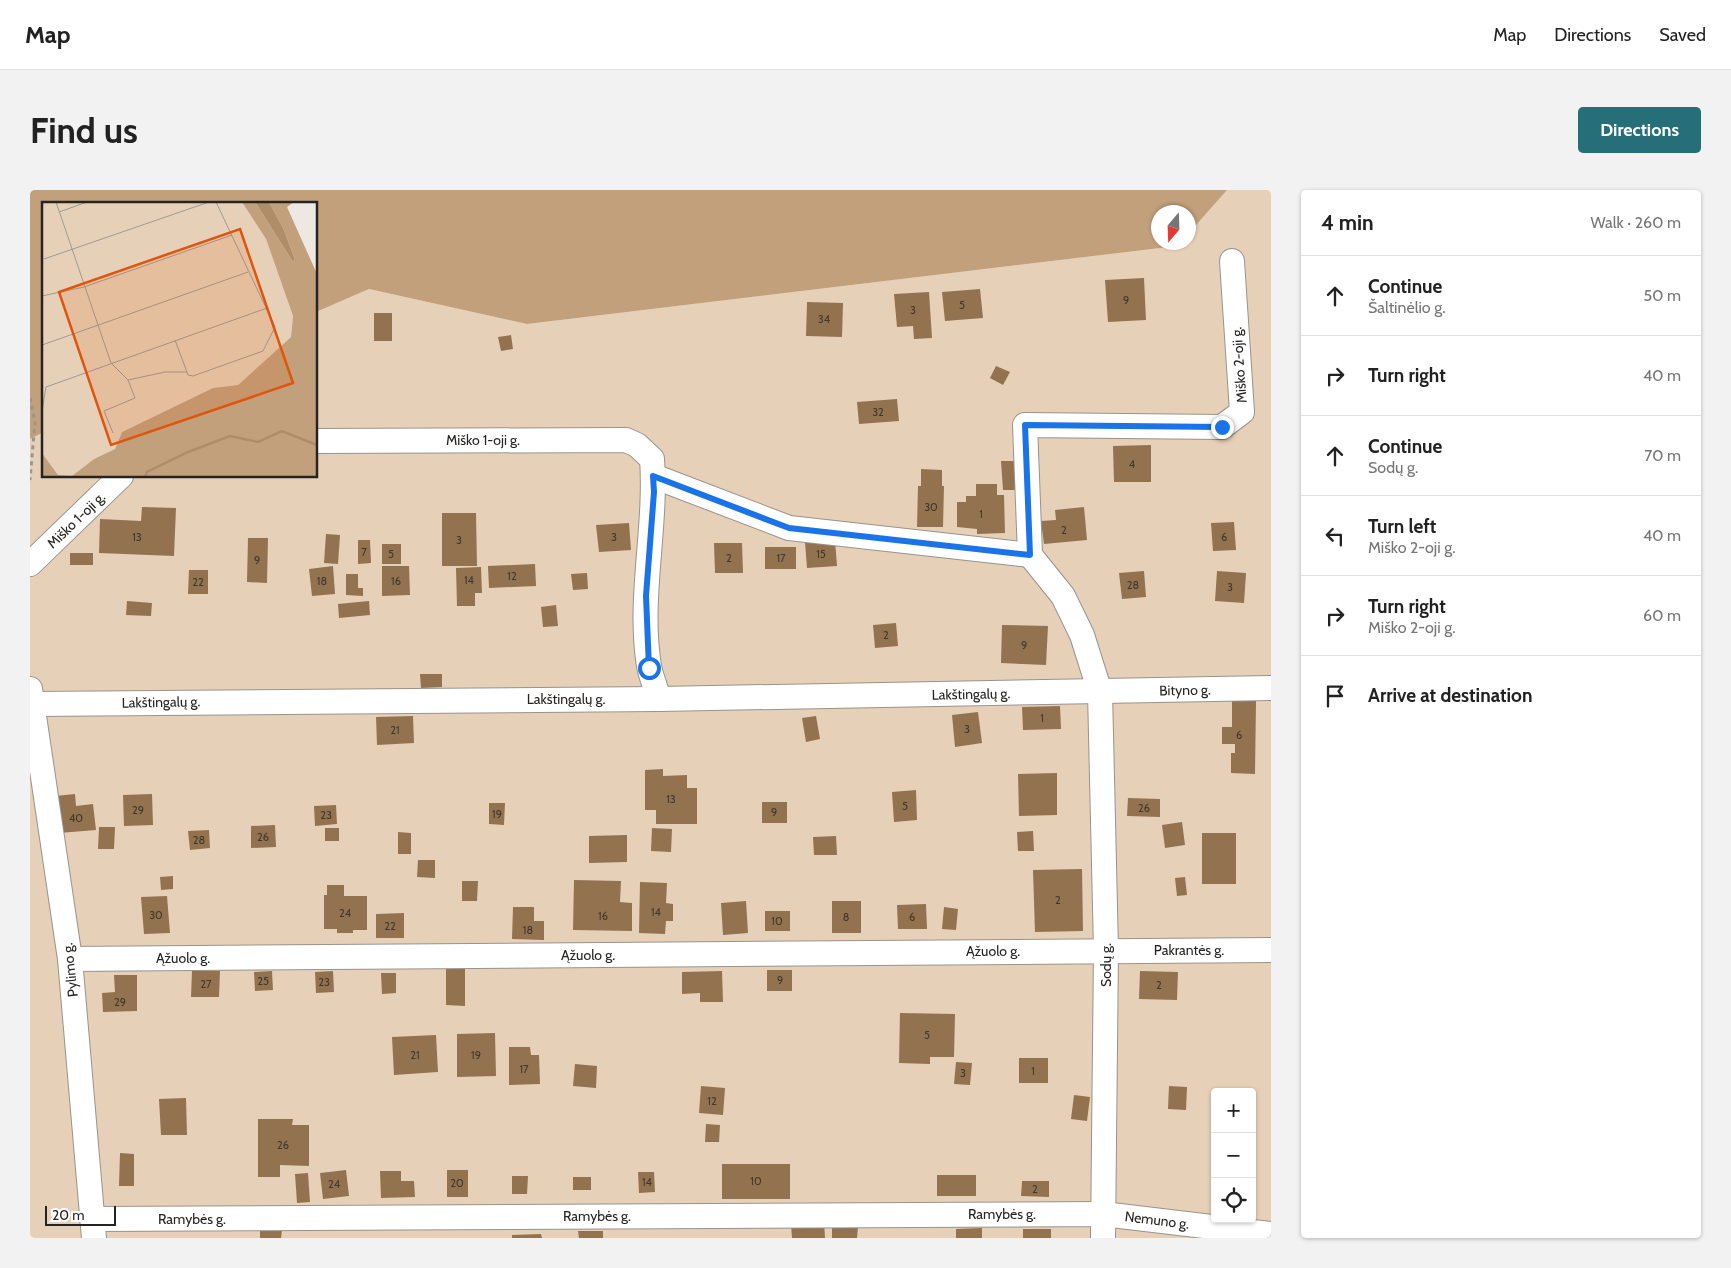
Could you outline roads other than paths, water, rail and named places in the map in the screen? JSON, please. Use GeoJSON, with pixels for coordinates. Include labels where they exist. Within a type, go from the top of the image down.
{"type":"FeatureCollection","features":[{"type":"Feature","properties":{"kind":"street","name":"Miško 2-oji g."},"geometry":{"type":"LineString","coordinates":[[1030,555],[1025,425],[1222,427],[1242,412],[1232,261]]}},
{"type":"Feature","properties":{"kind":"street","name":"Miško 1-oji g."},"geometry":{"type":"LineString","coordinates":[[318,441],[626,440],[647,452],[652,459],[653,476]]}},
{"type":"Feature","properties":{"kind":"street"},"geometry":{"type":"LineString","coordinates":[[659,698],[649,668],[647,648],[646,596],[654,492],[653,476],[789,528],[1030,555],[1063,596],[1082,635],[1100,692]]}},
{"type":"Feature","properties":{"kind":"street","name":"Miško 1-oji g."},"geometry":{"type":"LineString","coordinates":[[30,564],[119,478]]}},
{"type":"Feature","properties":{"kind":"street","name":"Bityno g."},"geometry":{"type":"LineString","coordinates":[[1100,692],[1271,688]]}},
{"type":"Feature","properties":{"kind":"street","name":"Lakštingalų g."},"geometry":{"type":"LineString","coordinates":[[31,696],[659,698],[1100,692]]}},
{"type":"Feature","properties":{"kind":"street","name":"Sodų g."},"geometry":{"type":"LineString","coordinates":[[1100,692],[1106,950],[1103,1238]]}},
{"type":"Feature","properties":{"kind":"street","name":"Pylimo g."},"geometry":{"type":"LineString","coordinates":[[31,696],[70,959],[93,1228]]}},
{"type":"Feature","properties":{"kind":"street","name":"Pakrantės g."},"geometry":{"type":"LineString","coordinates":[[1106,950],[1271,950]]}},
{"type":"Feature","properties":{"kind":"street","name":"Ąžuolo g."},"geometry":{"type":"LineString","coordinates":[[70,959],[1106,950]]}},
{"type":"Feature","properties":{"kind":"street","name":"Ramybės g."},"geometry":{"type":"LineString","coordinates":[[93,1228],[1103,1214]]}},
{"type":"Feature","properties":{"kind":"street","name":"Nemuno g."},"geometry":{"type":"LineString","coordinates":[[1103,1214],[1271,1234]]}}]}
